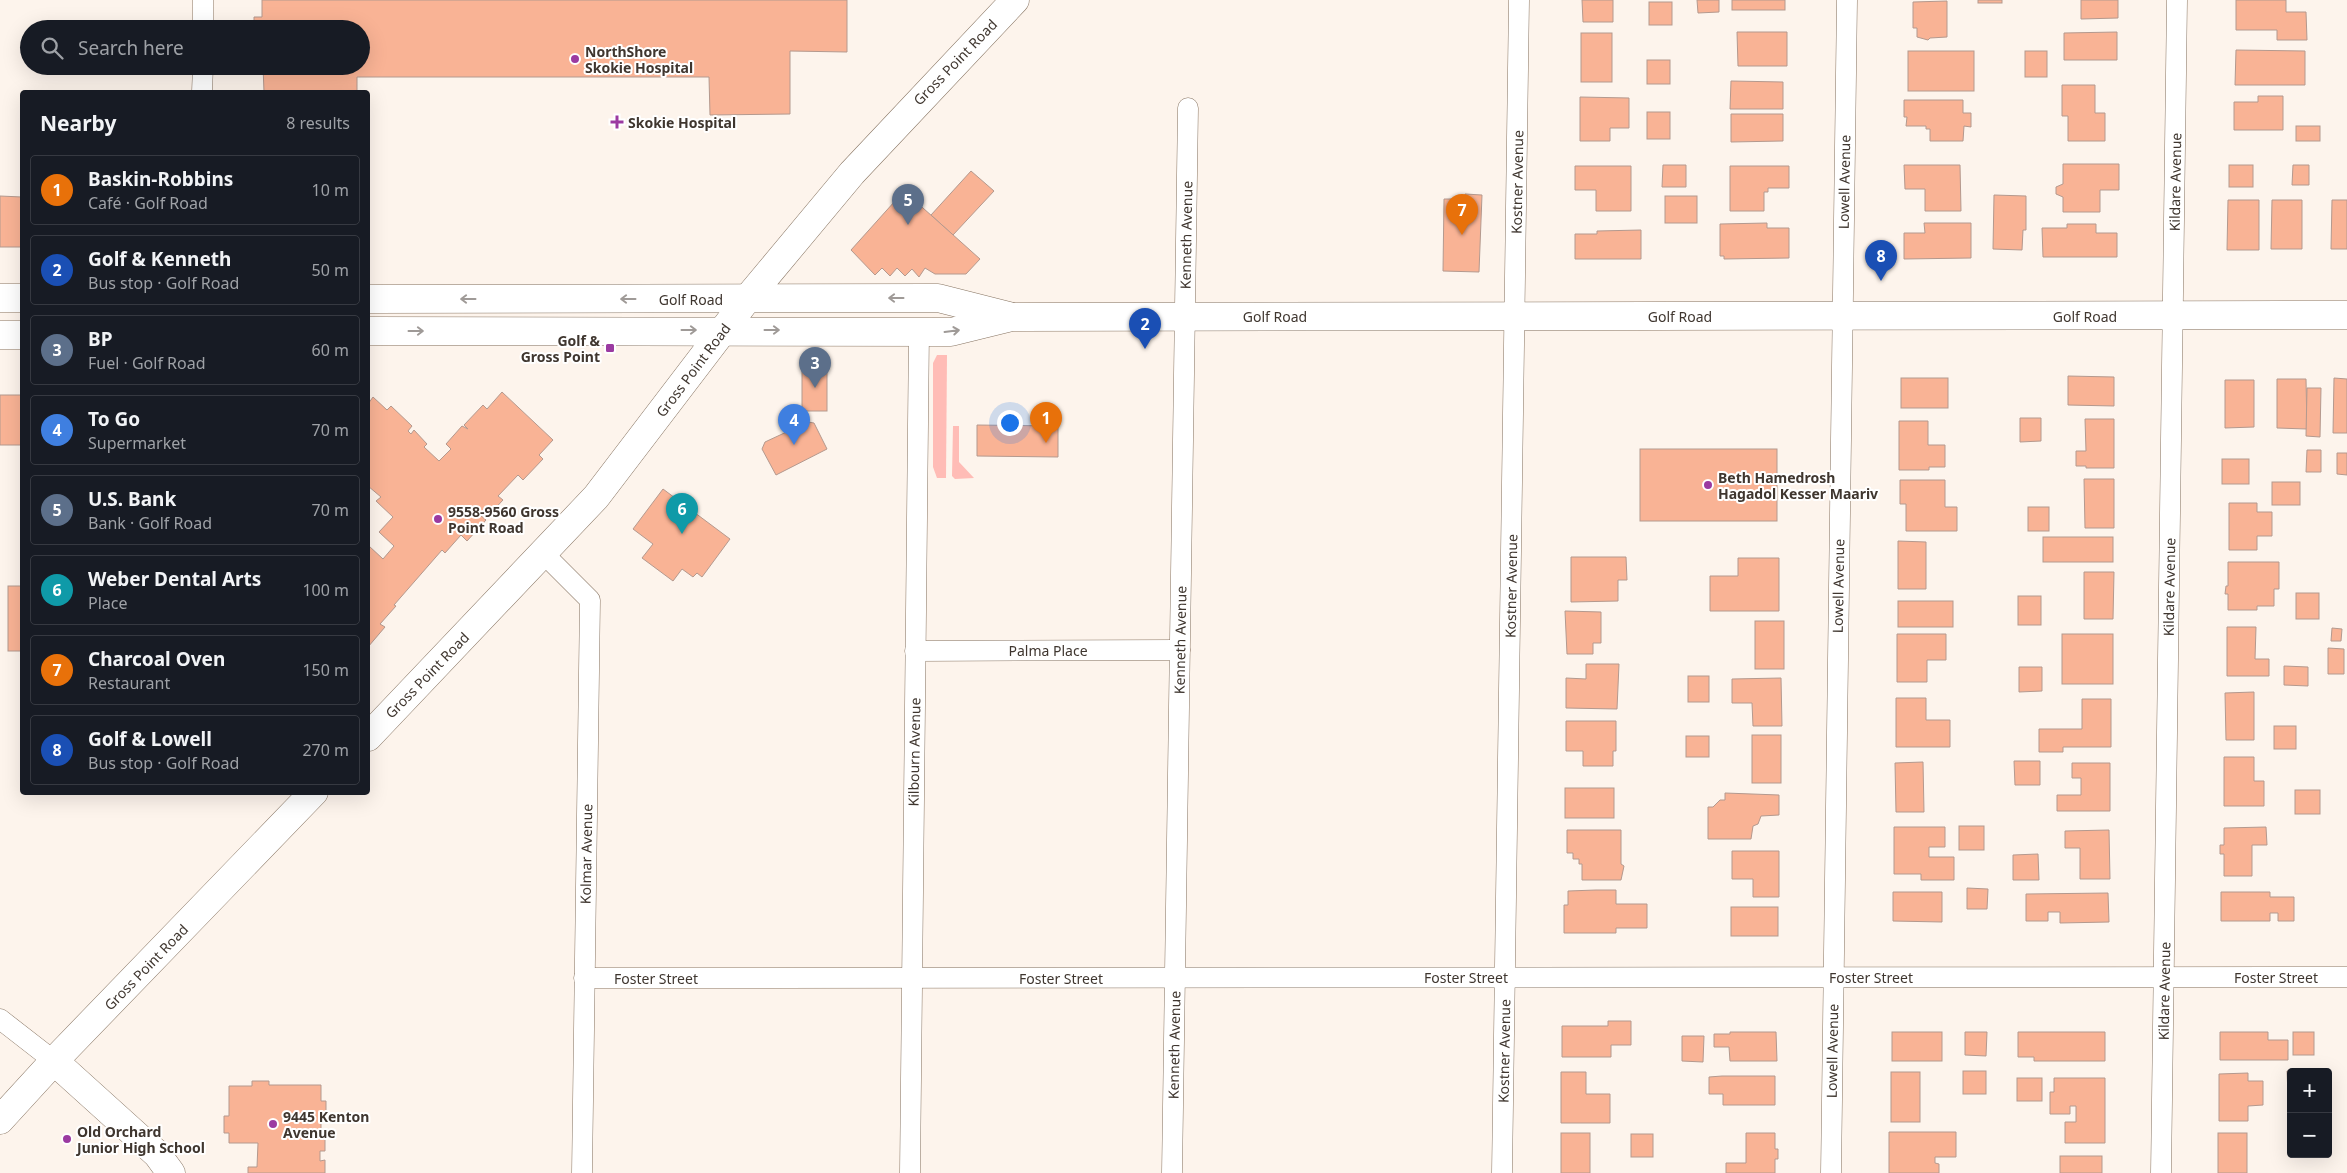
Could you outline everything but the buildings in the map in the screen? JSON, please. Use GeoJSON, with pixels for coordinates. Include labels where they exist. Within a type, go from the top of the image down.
{"type":"FeatureCollection","features":[{"type":"Feature","properties":{"kind":"main road","name":"Gross Point Road"},"geometry":{"type":"LineString","coordinates":[[370,735],[544,554],[596,497],[747,299],[870,152],[1014,0]]}},
{"type":"Feature","properties":{"kind":"main road"},"geometry":{"type":"LineString","coordinates":[[0,298],[20,298]]}},
{"type":"Feature","properties":{"kind":"main road","name":"Golf Road"},"geometry":{"type":"LineString","coordinates":[[370,299],[938,298],[1012,317]]}},
{"type":"Feature","properties":{"kind":"main road","name":"Golf Road"},"geometry":{"type":"LineString","coordinates":[[370,331],[723,330],[951,332],[1012,317],[2347,315]]}},
{"type":"Feature","properties":{"kind":"main road"},"geometry":{"type":"LineString","coordinates":[[0,335],[20,335]]}},
{"type":"Feature","properties":{"kind":"main road","name":"Gross Point Road"},"geometry":{"type":"LineString","coordinates":[[0,1120],[54,1061],[311,795]]}},
{"type":"Feature","properties":{"kind":"main road"},"geometry":{"type":"LineString","coordinates":[[54,1061],[157,1154],[171,1173]]}},
{"type":"Feature","properties":{"kind":"street"},"geometry":{"type":"LineString","coordinates":[[203,0],[203,20]]}},
{"type":"Feature","properties":{"kind":"street","name":"Kostner Avenue"},"geometry":{"type":"LineString","coordinates":[[1502,1173],[1519,0]]}},
{"type":"Feature","properties":{"kind":"street","name":"Lowell Avenue"},"geometry":{"type":"LineString","coordinates":[[1831,1173],[1846,0]]}},
{"type":"Feature","properties":{"kind":"street","name":"Kildare Avenue"},"geometry":{"type":"LineString","coordinates":[[2161,1173],[2177,0]]}},
{"type":"Feature","properties":{"kind":"street"},"geometry":{"type":"LineString","coordinates":[[202,90],[203,75]]}},
{"type":"Feature","properties":{"kind":"street","name":"Kenneth Avenue"},"geometry":{"type":"LineString","coordinates":[[1172,1173],[1188,108]]}},
{"type":"Feature","properties":{"kind":"street","name":"Kilbourn Avenue"},"geometry":{"type":"LineString","coordinates":[[910,1173],[920,331]]}},
{"type":"Feature","properties":{"kind":"street","name":"Kolmar Avenue"},"geometry":{"type":"LineString","coordinates":[[544,554],[590,600],[582,1173]]}},
{"type":"Feature","properties":{"kind":"street","name":"Palma Place"},"geometry":{"type":"LineString","coordinates":[[915,651],[1180,650]]}},
{"type":"Feature","properties":{"kind":"street","name":"Foster Street"},"geometry":{"type":"LineString","coordinates":[[584,978],[2347,976]]}},
{"type":"Feature","properties":{"kind":"street"},"geometry":{"type":"LineString","coordinates":[[0,1019],[54,1061]]}},
{"type":"Feature","properties":{"kind":"shaded area"},"geometry":{"type":"Polygon","coordinates":[[[937,355],[947,355],[946,478],[937,478],[933,467],[933,363],[937,355]]]}},
{"type":"Feature","properties":{"kind":"shaded area"},"geometry":{"type":"Polygon","coordinates":[[[953,426],[959,426],[959,462],[974,478],[955,479],[952,476],[953,426]]]}},
{"type":"Feature","properties":{"kind":"place","name":"NorthShore Skokie Hospital"},"geometry":{"type":"Point","coordinates":[575,59]}},
{"type":"Feature","properties":{"kind":"place","name":"Skokie Hospital"},"geometry":{"type":"Point","coordinates":[617,122]}},
{"type":"Feature","properties":{"kind":"place","name":"U.S. Bank"},"geometry":{"type":"Point","coordinates":[908,225]}},
{"type":"Feature","properties":{"kind":"place","name":"Charcoal Oven"},"geometry":{"type":"Point","coordinates":[1462,235]}},
{"type":"Feature","properties":{"kind":"place","name":"Golf & Lowell"},"geometry":{"type":"Point","coordinates":[1881,281]}},
{"type":"Feature","properties":{"kind":"place","name":"Golf & Gross Point"},"geometry":{"type":"Point","coordinates":[610,348]}},
{"type":"Feature","properties":{"kind":"place","name":"Golf & Kenneth"},"geometry":{"type":"Point","coordinates":[1145,349]}},
{"type":"Feature","properties":{"kind":"place","name":"BP"},"geometry":{"type":"Point","coordinates":[815,388]}},
{"type":"Feature","properties":{"kind":"place","name":"Baskin-Robbins"},"geometry":{"type":"Point","coordinates":[1046,443]}},
{"type":"Feature","properties":{"kind":"place","name":"To Go"},"geometry":{"type":"Point","coordinates":[794,445]}},
{"type":"Feature","properties":{"kind":"place","name":"Beth Hamedrosh Hagadol Kesser Maariv"},"geometry":{"type":"Point","coordinates":[1708,485]}},
{"type":"Feature","properties":{"kind":"place","name":"9558-9560 Gross Point Road"},"geometry":{"type":"Point","coordinates":[438,519]}},
{"type":"Feature","properties":{"kind":"place","name":"Weber Dental Arts"},"geometry":{"type":"Point","coordinates":[682,534]}},
{"type":"Feature","properties":{"kind":"place","name":"9445 Kenton Avenue"},"geometry":{"type":"Point","coordinates":[273,1124]}},
{"type":"Feature","properties":{"kind":"place","name":"Old Orchard Junior High School"},"geometry":{"type":"Point","coordinates":[67,1139]}}]}
